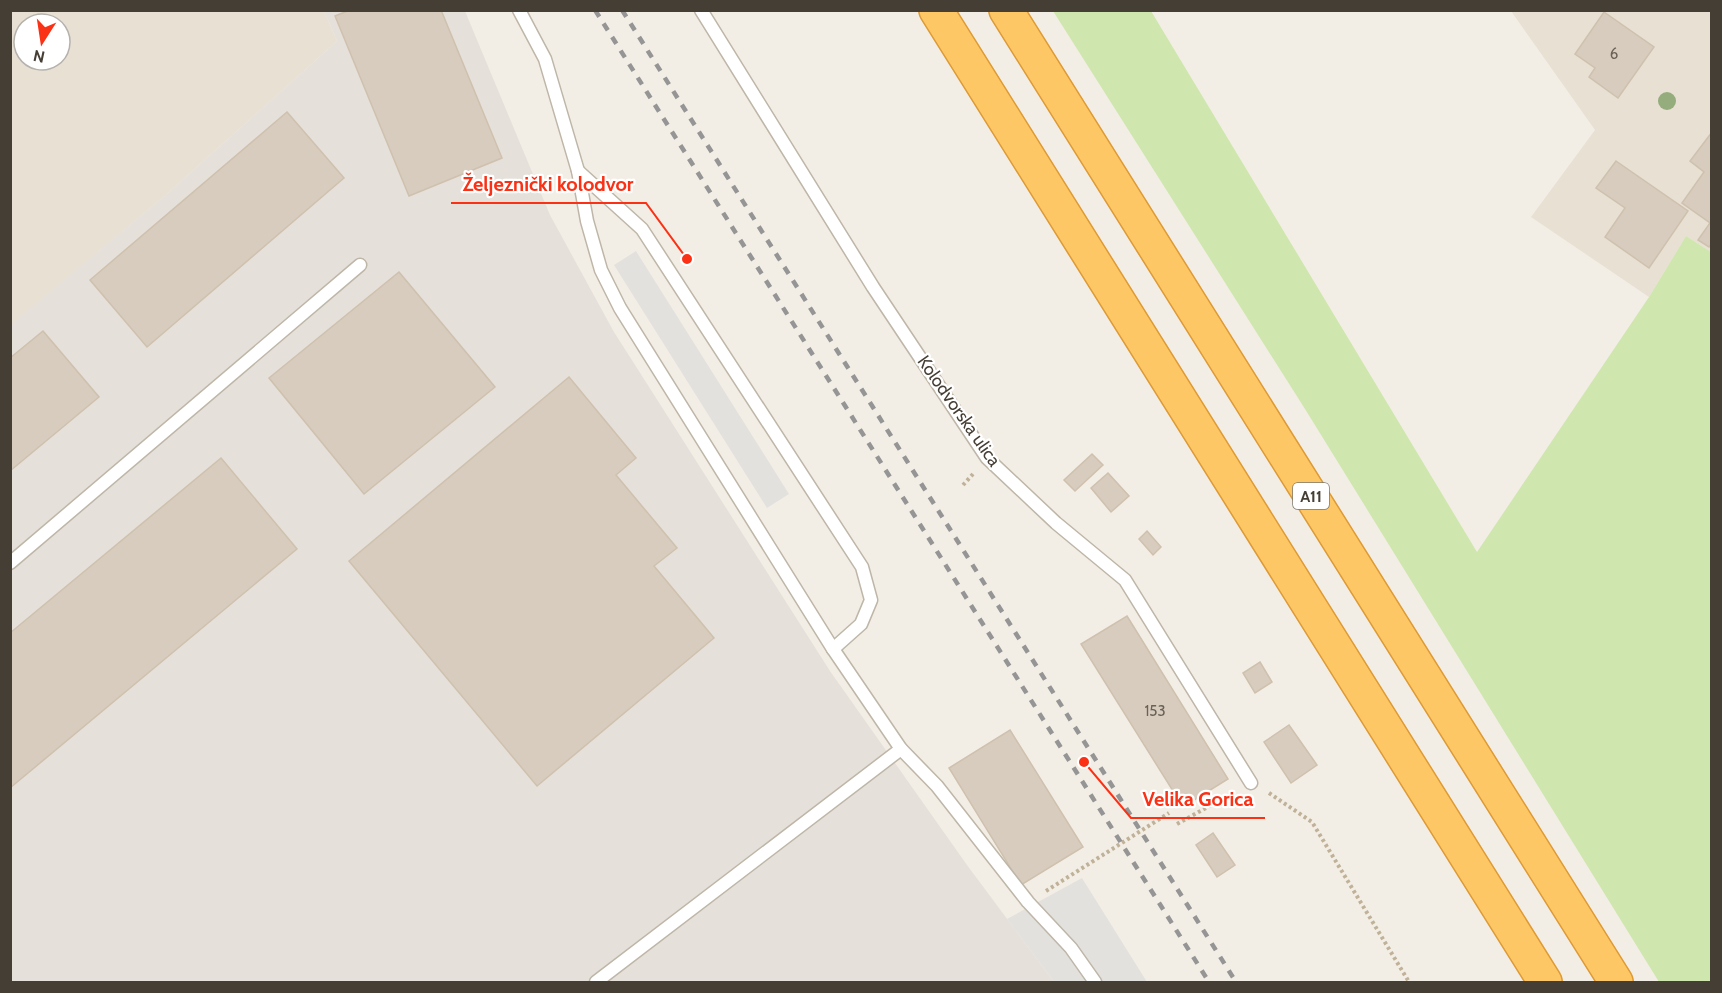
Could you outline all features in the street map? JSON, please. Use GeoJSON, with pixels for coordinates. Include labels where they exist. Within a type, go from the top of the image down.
{"type":"FeatureCollection","features":[{"type":"Feature","properties":{"kind":"highway"},"geometry":{"type":"LineString","coordinates":[[936,10],[1545,982]]}},
{"type":"Feature","properties":{"kind":"highway","name":"A11"},"geometry":{"type":"LineString","coordinates":[[1006,10],[1616,982]]}},
{"type":"Feature","properties":{"kind":"lane"},"geometry":{"type":"LineString","coordinates":[[519,10],[545,59],[578,171],[587,221],[601,270],[620,308],[833,649],[901,749],[937,786],[1028,902],[1071,948],[1095,982]]}},
{"type":"Feature","properties":{"kind":"lane","name":"Kolodvorska ulica"},"geometry":{"type":"LineString","coordinates":[[701,10],[873,286],[987,458],[1056,522],[1125,580],[1251,783]]}},
{"type":"Feature","properties":{"kind":"lane"},"geometry":{"type":"LineString","coordinates":[[578,171],[642,229],[862,567],[871,600],[861,624],[833,649]]}},
{"type":"Feature","properties":{"kind":"lane"},"geometry":{"type":"LineString","coordinates":[[10,563],[360,265]]}},
{"type":"Feature","properties":{"kind":"lane"},"geometry":{"type":"LineString","coordinates":[[596,982],[901,749]]}},
{"type":"Feature","properties":{"kind":"path"},"geometry":{"type":"LineString","coordinates":[[1177,824],[1251,783],[1284,801],[1312,822],[1409,982]]}},
{"type":"Feature","properties":{"kind":"path"},"geometry":{"type":"LineString","coordinates":[[1028,902],[1169,813]]}},
{"type":"Feature","properties":{"kind":"shaded area"},"geometry":{"type":"Polygon","coordinates":[[[11,11],[324,11],[337,41],[168,193],[11,325],[11,11]]]}},
{"type":"Feature","properties":{"kind":"shaded area"},"geometry":{"type":"Polygon","coordinates":[[[324,11],[465,11],[550,215],[614,332],[830,671],[967,865],[1054,982],[11,982],[10,325],[168,193],[337,41],[324,11]]]}},
{"type":"Feature","properties":{"kind":"shaded area"},"geometry":{"type":"Polygon","coordinates":[[[1511,11],[1711,11],[1711,252],[1686,236],[1649,297],[1531,217],[1595,130],[1511,11]]]}},
{"type":"Feature","properties":{"kind":"shaded area"},"geometry":{"type":"Polygon","coordinates":[[[636,251],[789,494],[767,508],[614,265],[636,251]]]}},
{"type":"Feature","properties":{"kind":"shaded area"},"geometry":{"type":"Polygon","coordinates":[[[1082,878],[1147,982],[1054,982],[1007,919],[1082,878]]]}},
{"type":"Feature","properties":{"kind":"green space"},"geometry":{"type":"Polygon","coordinates":[[[1053,11],[1151,11],[1477,552],[1649,297],[1686,236],[1711,252],[1711,982],[1659,982],[1305,409],[1053,11]]]}},
{"type":"Feature","properties":{"kind":"building"},"geometry":{"type":"Polygon","coordinates":[[[350,10],[441,10],[502,158],[409,196],[335,16],[350,10]]]}},
{"type":"Feature","properties":{"kind":"building"},"geometry":{"type":"Polygon","coordinates":[[[1604,12],[1654,47],[1618,98],[1589,77],[1595,68],[1575,54],[1604,12]]]}},
{"type":"Feature","properties":{"kind":"building"},"geometry":{"type":"Polygon","coordinates":[[[287,112],[344,178],[147,347],[90,280],[287,112]]]}},
{"type":"Feature","properties":{"kind":"building"},"geometry":{"type":"Polygon","coordinates":[[[1712,132],[1712,243],[1709,247],[1698,240],[1710,223],[1682,203],[1704,172],[1690,161],[1712,132]]]}},
{"type":"Feature","properties":{"kind":"building"},"geometry":{"type":"Polygon","coordinates":[[[1616,161],[1688,211],[1649,268],[1605,237],[1625,208],[1596,188],[1616,161]]]}},
{"type":"Feature","properties":{"kind":"building"},"geometry":{"type":"Polygon","coordinates":[[[399,272],[495,387],[364,494],[269,378],[399,272]]]}},
{"type":"Feature","properties":{"kind":"building"},"geometry":{"type":"Polygon","coordinates":[[[43,331],[99,397],[10,471],[10,358],[43,331]]]}},
{"type":"Feature","properties":{"kind":"building"},"geometry":{"type":"Polygon","coordinates":[[[569,377],[636,458],[616,475],[677,548],[654,566],[714,638],[537,786],[349,561],[569,377]]]}},
{"type":"Feature","properties":{"kind":"building"},"geometry":{"type":"Polygon","coordinates":[[[1092,454],[1103,465],[1075,491],[1064,480],[1092,454]]]}},
{"type":"Feature","properties":{"kind":"building"},"geometry":{"type":"Polygon","coordinates":[[[221,458],[297,549],[10,788],[10,633],[221,458]]]}},
{"type":"Feature","properties":{"kind":"building"},"geometry":{"type":"Polygon","coordinates":[[[1108,473],[1129,496],[1111,512],[1091,488],[1108,473]]]}},
{"type":"Feature","properties":{"kind":"building"},"geometry":{"type":"Polygon","coordinates":[[[1147,531],[1161,547],[1153,555],[1139,539],[1147,531]]]}},
{"type":"Feature","properties":{"kind":"building"},"geometry":{"type":"Polygon","coordinates":[[[1127,616],[1228,779],[1183,807],[1081,644],[1127,616]]]}},
{"type":"Feature","properties":{"kind":"building"},"geometry":{"type":"Polygon","coordinates":[[[1260,662],[1272,682],[1255,693],[1243,673],[1260,662]]]}},
{"type":"Feature","properties":{"kind":"building"},"geometry":{"type":"Polygon","coordinates":[[[1289,725],[1317,765],[1291,783],[1264,742],[1289,725]]]}},
{"type":"Feature","properties":{"kind":"building"},"geometry":{"type":"Polygon","coordinates":[[[1010,730],[1083,847],[1021,885],[949,768],[1010,730]]]}},
{"type":"Feature","properties":{"kind":"building"},"geometry":{"type":"Polygon","coordinates":[[[1213,833],[1235,865],[1217,877],[1196,845],[1213,833]]]}},
{"type":"Feature","properties":{"kind":"railway"},"geometry":{"type":"LineString","coordinates":[[595,10],[1209,982]]}},
{"type":"Feature","properties":{"kind":"railway"},"geometry":{"type":"LineString","coordinates":[[622,10],[1236,982]]}},
{"type":"Feature","properties":{"kind":"place","name":"Željeznički kolodvor"},"geometry":{"type":"Point","coordinates":[687,259]}},
{"type":"Feature","properties":{"kind":"place","name":"Velika Gorica"},"geometry":{"type":"Point","coordinates":[1084,762]}}]}
